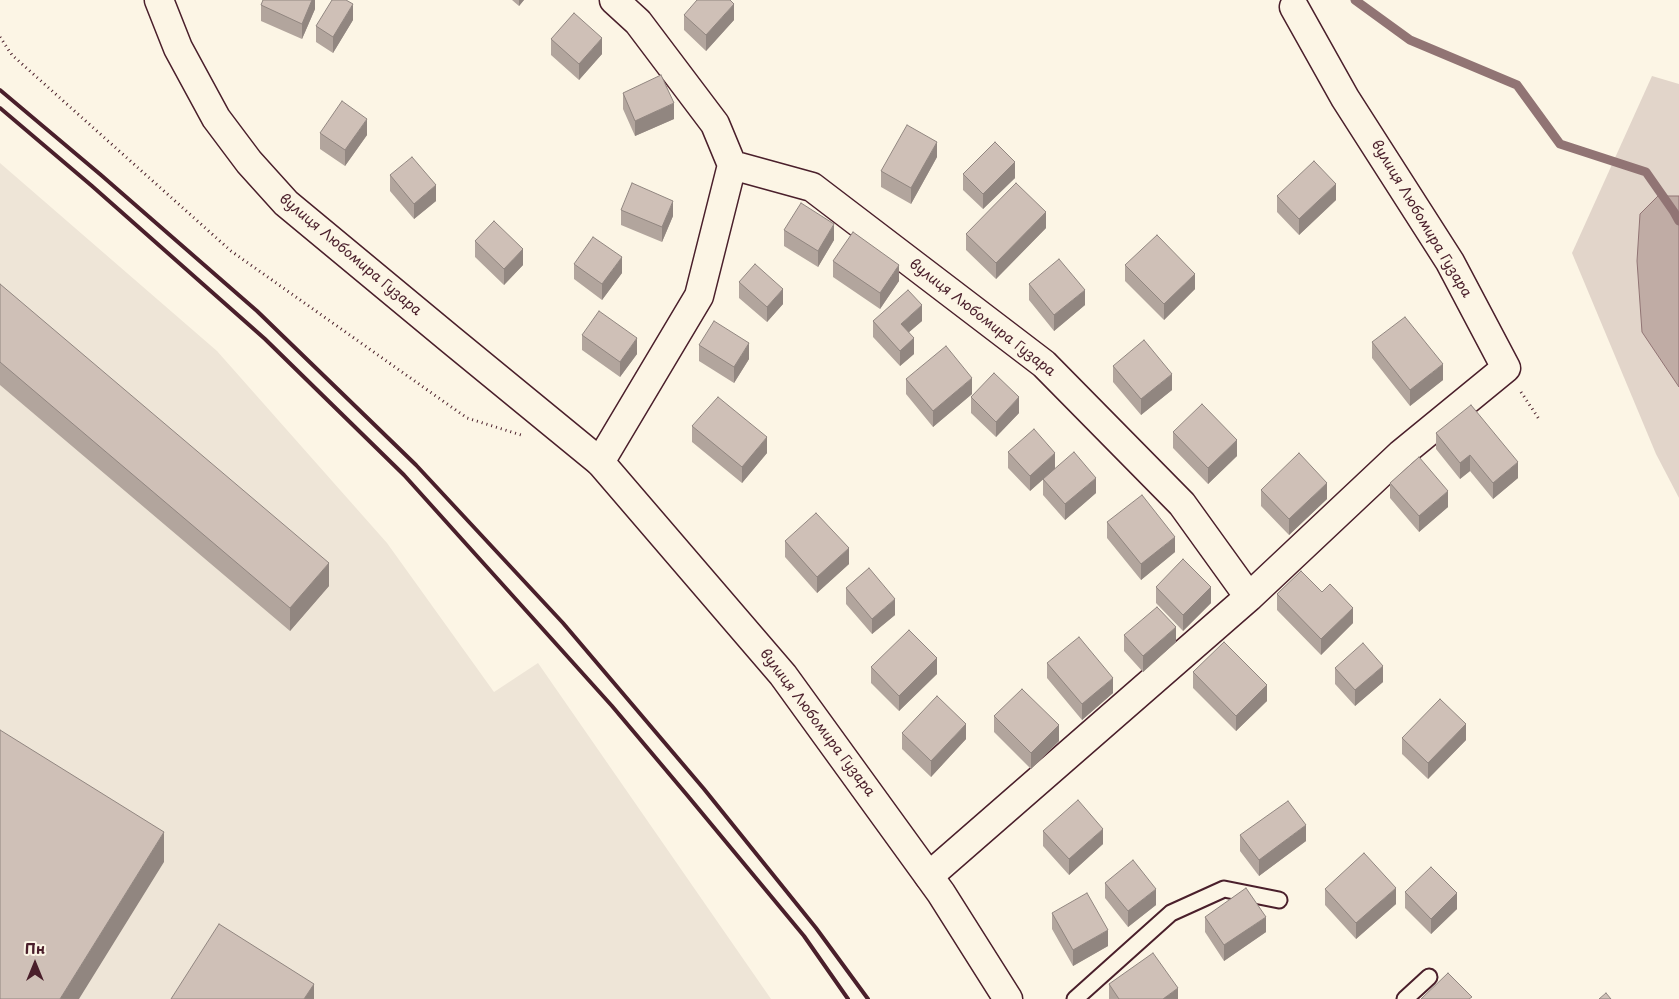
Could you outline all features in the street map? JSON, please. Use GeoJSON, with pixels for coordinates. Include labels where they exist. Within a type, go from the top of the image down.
{"type":"FeatureCollection","features":[{"type":"Feature","properties":{"kind":"street","name":"вулиця Любомира Гузара"},"geometry":{"type":"LineString","coordinates":[[159,0],[178,48],[216,118],[249,162],[286,203],[600,462],[783,674],[929,876],[1008,999]]}},
{"type":"Feature","properties":{"kind":"street"},"geometry":{"type":"LineString","coordinates":[[600,462],[698,296],[732,165],[715,124],[638,22],[614,0]]}},
{"type":"Feature","properties":{"kind":"street","name":"вулиця Любомира Гузара"},"geometry":{"type":"LineString","coordinates":[[929,876],[1249,597],[1401,454],[1506,368],[1450,262],[1345,98],[1294,7]]}},
{"type":"Feature","properties":{"kind":"street","name":"вулиця Любомира Гузара"},"geometry":{"type":"LineString","coordinates":[[732,165],[812,187],[1044,364],[1182,504],[1249,597]]}},
{"type":"Feature","properties":{"kind":"lane"},"geometry":{"type":"LineString","coordinates":[[1075,999],[1171,913],[1224,889],[1279,900]]}},
{"type":"Feature","properties":{"kind":"lane"},"geometry":{"type":"LineString","coordinates":[[1406,999],[1429,977]]}},
{"type":"Feature","properties":{"kind":"path"},"geometry":{"type":"LineString","coordinates":[[0,37],[12,55],[231,252],[467,418],[524,436]]}},
{"type":"Feature","properties":{"kind":"shaded area"},"geometry":{"type":"Polygon","coordinates":[[[1652,76],[1679,84],[1679,498],[1656,454],[1572,253],[1652,76]]]}},
{"type":"Feature","properties":{"kind":"shaded area"},"geometry":{"type":"Polygon","coordinates":[[[0,163],[217,351],[387,543],[494,692],[538,663],[771,999],[0,999],[0,163]]]}},
{"type":"Feature","properties":{"kind":"shaded area"},"geometry":{"type":"Polygon","coordinates":[[[1658,196],[1679,196],[1679,387],[1642,332],[1637,261],[1640,214],[1658,196]]]}},
{"type":"Feature","properties":{"kind":"building"},"geometry":{"type":"Polygon","coordinates":[[[263,0],[312,0],[302,24],[261,5],[263,0]]]}},
{"type":"Feature","properties":{"kind":"building"},"geometry":{"type":"Polygon","coordinates":[[[332,0],[346,0],[353,4],[333,37],[316,26],[332,0]]]}},
{"type":"Feature","properties":{"kind":"building"},"geometry":{"type":"Polygon","coordinates":[[[697,0],[730,0],[734,4],[706,35],[684,15],[697,0]]]}},
{"type":"Feature","properties":{"kind":"building"},"geometry":{"type":"Polygon","coordinates":[[[574,13],[602,38],[579,64],[551,39],[574,13]]]}},
{"type":"Feature","properties":{"kind":"building"},"geometry":{"type":"Polygon","coordinates":[[[661,75],[674,103],[635,121],[623,93],[661,75]]]}},
{"type":"Feature","properties":{"kind":"building"},"geometry":{"type":"Polygon","coordinates":[[[342,101],[367,119],[345,150],[320,133],[342,101]]]}},
{"type":"Feature","properties":{"kind":"building"},"geometry":{"type":"Polygon","coordinates":[[[907,125],[937,142],[911,188],[881,171],[907,125]]]}},
{"type":"Feature","properties":{"kind":"building"},"geometry":{"type":"Polygon","coordinates":[[[995,142],[1015,162],[983,194],[963,174],[995,142]]]}},
{"type":"Feature","properties":{"kind":"building"},"geometry":{"type":"Polygon","coordinates":[[[412,157],[436,185],[414,204],[390,175],[412,157]]]}},
{"type":"Feature","properties":{"kind":"building"},"geometry":{"type":"Polygon","coordinates":[[[1314,161],[1336,184],[1299,219],[1277,196],[1314,161]]]}},
{"type":"Feature","properties":{"kind":"building"},"geometry":{"type":"Polygon","coordinates":[[[632,183],[673,201],[662,227],[621,210],[632,183]]]}},
{"type":"Feature","properties":{"kind":"building"},"geometry":{"type":"Polygon","coordinates":[[[1016,183],[1046,212],[996,263],[966,234],[1016,183]]]}},
{"type":"Feature","properties":{"kind":"building"},"geometry":{"type":"Polygon","coordinates":[[[801,203],[834,224],[818,251],[784,230],[801,203]]]}},
{"type":"Feature","properties":{"kind":"building"},"geometry":{"type":"Polygon","coordinates":[[[494,221],[523,249],[504,269],[475,241],[494,221]]]}},
{"type":"Feature","properties":{"kind":"building"},"geometry":{"type":"Polygon","coordinates":[[[853,232],[899,265],[880,293],[833,261],[853,232]]]}},
{"type":"Feature","properties":{"kind":"building"},"geometry":{"type":"Polygon","coordinates":[[[1157,235],[1195,274],[1164,304],[1125,265],[1157,235]]]}},
{"type":"Feature","properties":{"kind":"building"},"geometry":{"type":"Polygon","coordinates":[[[593,237],[622,257],[602,284],[574,264],[593,237]]]}},
{"type":"Feature","properties":{"kind":"building"},"geometry":{"type":"Polygon","coordinates":[[[1059,259],[1085,290],[1054,315],[1029,284],[1059,259]]]}},
{"type":"Feature","properties":{"kind":"building"},"geometry":{"type":"Polygon","coordinates":[[[755,264],[783,289],[767,307],[739,282],[755,264]]]}},
{"type":"Feature","properties":{"kind":"building"},"geometry":{"type":"Polygon","coordinates":[[[0,284],[329,563],[290,608],[0,362],[0,284]]]}},
{"type":"Feature","properties":{"kind":"building"},"geometry":{"type":"Polygon","coordinates":[[[908,290],[922,305],[901,324],[914,338],[900,351],[873,321],[908,290]]]}},
{"type":"Feature","properties":{"kind":"building"},"geometry":{"type":"Polygon","coordinates":[[[599,311],[637,338],[620,362],[582,335],[599,311]]]}},
{"type":"Feature","properties":{"kind":"building"},"geometry":{"type":"Polygon","coordinates":[[[1405,317],[1443,364],[1410,390],[1372,342],[1405,317]]]}},
{"type":"Feature","properties":{"kind":"building"},"geometry":{"type":"Polygon","coordinates":[[[714,321],[749,343],[734,367],[699,345],[714,321]]]}},
{"type":"Feature","properties":{"kind":"building"},"geometry":{"type":"Polygon","coordinates":[[[1144,340],[1172,374],[1141,399],[1113,366],[1144,340]]]}},
{"type":"Feature","properties":{"kind":"building"},"geometry":{"type":"Polygon","coordinates":[[[946,346],[972,378],[933,411],[906,379],[946,346]]]}},
{"type":"Feature","properties":{"kind":"building"},"geometry":{"type":"Polygon","coordinates":[[[994,373],[1019,397],[996,422],[971,397],[994,373]]]}},
{"type":"Feature","properties":{"kind":"building"},"geometry":{"type":"Polygon","coordinates":[[[718,397],[767,437],[742,467],[692,426],[718,397]]]}},
{"type":"Feature","properties":{"kind":"building"},"geometry":{"type":"Polygon","coordinates":[[[1202,404],[1237,440],[1208,468],[1173,432],[1202,404]]]}},
{"type":"Feature","properties":{"kind":"building"},"geometry":{"type":"Polygon","coordinates":[[[1471,405],[1518,462],[1493,483],[1470,455],[1460,463],[1436,433],[1471,405]]]}},
{"type":"Feature","properties":{"kind":"building"},"geometry":{"type":"Polygon","coordinates":[[[1034,429],[1055,453],[1030,476],[1008,452],[1034,429]]]}},
{"type":"Feature","properties":{"kind":"building"},"geometry":{"type":"Polygon","coordinates":[[[1074,452],[1096,478],[1065,504],[1043,479],[1074,452]]]}},
{"type":"Feature","properties":{"kind":"building"},"geometry":{"type":"Polygon","coordinates":[[[1299,453],[1327,483],[1289,519],[1261,490],[1299,453]]]}},
{"type":"Feature","properties":{"kind":"building"},"geometry":{"type":"Polygon","coordinates":[[[1419,457],[1448,491],[1419,516],[1390,483],[1419,457]]]}},
{"type":"Feature","properties":{"kind":"building"},"geometry":{"type":"Polygon","coordinates":[[[1142,495],[1175,537],[1141,564],[1107,522],[1142,495]]]}},
{"type":"Feature","properties":{"kind":"building"},"geometry":{"type":"Polygon","coordinates":[[[816,513],[849,548],[817,577],[785,541],[816,513]]]}},
{"type":"Feature","properties":{"kind":"building"},"geometry":{"type":"Polygon","coordinates":[[[1183,559],[1211,587],[1183,615],[1156,587],[1183,559]]]}},
{"type":"Feature","properties":{"kind":"building"},"geometry":{"type":"Polygon","coordinates":[[[869,568],[895,599],[872,619],[846,588],[869,568]]]}},
{"type":"Feature","properties":{"kind":"building"},"geometry":{"type":"Polygon","coordinates":[[[1301,571],[1322,592],[1330,584],[1353,608],[1321,639],[1277,594],[1301,571]]]}},
{"type":"Feature","properties":{"kind":"building"},"geometry":{"type":"Polygon","coordinates":[[[1157,607],[1176,627],[1143,656],[1124,635],[1157,607]]]}},
{"type":"Feature","properties":{"kind":"building"},"geometry":{"type":"Polygon","coordinates":[[[909,630],[937,658],[899,696],[871,667],[909,630]]]}},
{"type":"Feature","properties":{"kind":"building"},"geometry":{"type":"Polygon","coordinates":[[[1079,637],[1113,678],[1082,704],[1047,663],[1079,637]]]}},
{"type":"Feature","properties":{"kind":"building"},"geometry":{"type":"Polygon","coordinates":[[[1224,642],[1267,685],[1236,716],[1193,672],[1224,642]]]}},
{"type":"Feature","properties":{"kind":"building"},"geometry":{"type":"Polygon","coordinates":[[[1363,643],[1383,666],[1355,690],[1335,668],[1363,643]]]}},
{"type":"Feature","properties":{"kind":"building"},"geometry":{"type":"Polygon","coordinates":[[[1022,689],[1059,725],[1031,753],[994,716],[1022,689]]]}},
{"type":"Feature","properties":{"kind":"building"},"geometry":{"type":"Polygon","coordinates":[[[937,696],[966,724],[931,761],[902,733],[937,696]]]}},
{"type":"Feature","properties":{"kind":"building"},"geometry":{"type":"Polygon","coordinates":[[[1440,699],[1466,724],[1428,763],[1402,738],[1440,699]]]}},
{"type":"Feature","properties":{"kind":"building"},"geometry":{"type":"Polygon","coordinates":[[[0,730],[164,832],[60,999],[0,999],[0,730]]]}},
{"type":"Feature","properties":{"kind":"building"},"geometry":{"type":"Polygon","coordinates":[[[1078,800],[1103,829],[1069,859],[1043,831],[1078,800]]]}},
{"type":"Feature","properties":{"kind":"building"},"geometry":{"type":"Polygon","coordinates":[[[1288,801],[1306,825],[1259,860],[1240,835],[1288,801]]]}},
{"type":"Feature","properties":{"kind":"building"},"geometry":{"type":"Polygon","coordinates":[[[1364,853],[1396,888],[1356,923],[1325,889],[1364,853]]]}},
{"type":"Feature","properties":{"kind":"building"},"geometry":{"type":"Polygon","coordinates":[[[1133,860],[1156,889],[1128,911],[1105,883],[1133,860]]]}},
{"type":"Feature","properties":{"kind":"building"},"geometry":{"type":"Polygon","coordinates":[[[1431,867],[1457,893],[1431,919],[1405,892],[1431,867]]]}},
{"type":"Feature","properties":{"kind":"building"},"geometry":{"type":"Polygon","coordinates":[[[1246,888],[1266,917],[1224,945],[1205,917],[1246,888]]]}},
{"type":"Feature","properties":{"kind":"building"},"geometry":{"type":"Polygon","coordinates":[[[1087,893],[1108,930],[1073,950],[1052,913],[1087,893]]]}},
{"type":"Feature","properties":{"kind":"building"},"geometry":{"type":"Polygon","coordinates":[[[219,924],[314,984],[304,999],[171,999],[219,924]]]}},
{"type":"Feature","properties":{"kind":"building"},"geometry":{"type":"Polygon","coordinates":[[[1153,953],[1178,988],[1163,999],[1119,999],[1109,984],[1153,953]]]}},
{"type":"Feature","properties":{"kind":"building"},"geometry":{"type":"Polygon","coordinates":[[[1448,973],[1472,997],[1469,999],[1421,999],[1448,973]]]}},
{"type":"Feature","properties":{"kind":"building"},"geometry":{"type":"Polygon","coordinates":[[[1606,993],[1611,999],[1599,999],[1606,993]]]}},
{"type":"Feature","properties":{"kind":"waterway"},"geometry":{"type":"LineString","coordinates":[[1355,0],[1410,40],[1517,85],[1560,144],[1646,172],[1679,221]]}},
{"type":"Feature","properties":{"kind":"railway"},"geometry":{"type":"LineString","coordinates":[[0,90],[257,311],[416,465],[563,623],[704,789],[816,928],[868,999]]}},
{"type":"Feature","properties":{"kind":"railway"},"geometry":{"type":"LineString","coordinates":[[0,108],[92,186],[265,339],[404,475],[612,706],[804,936],[848,999]]}}]}
